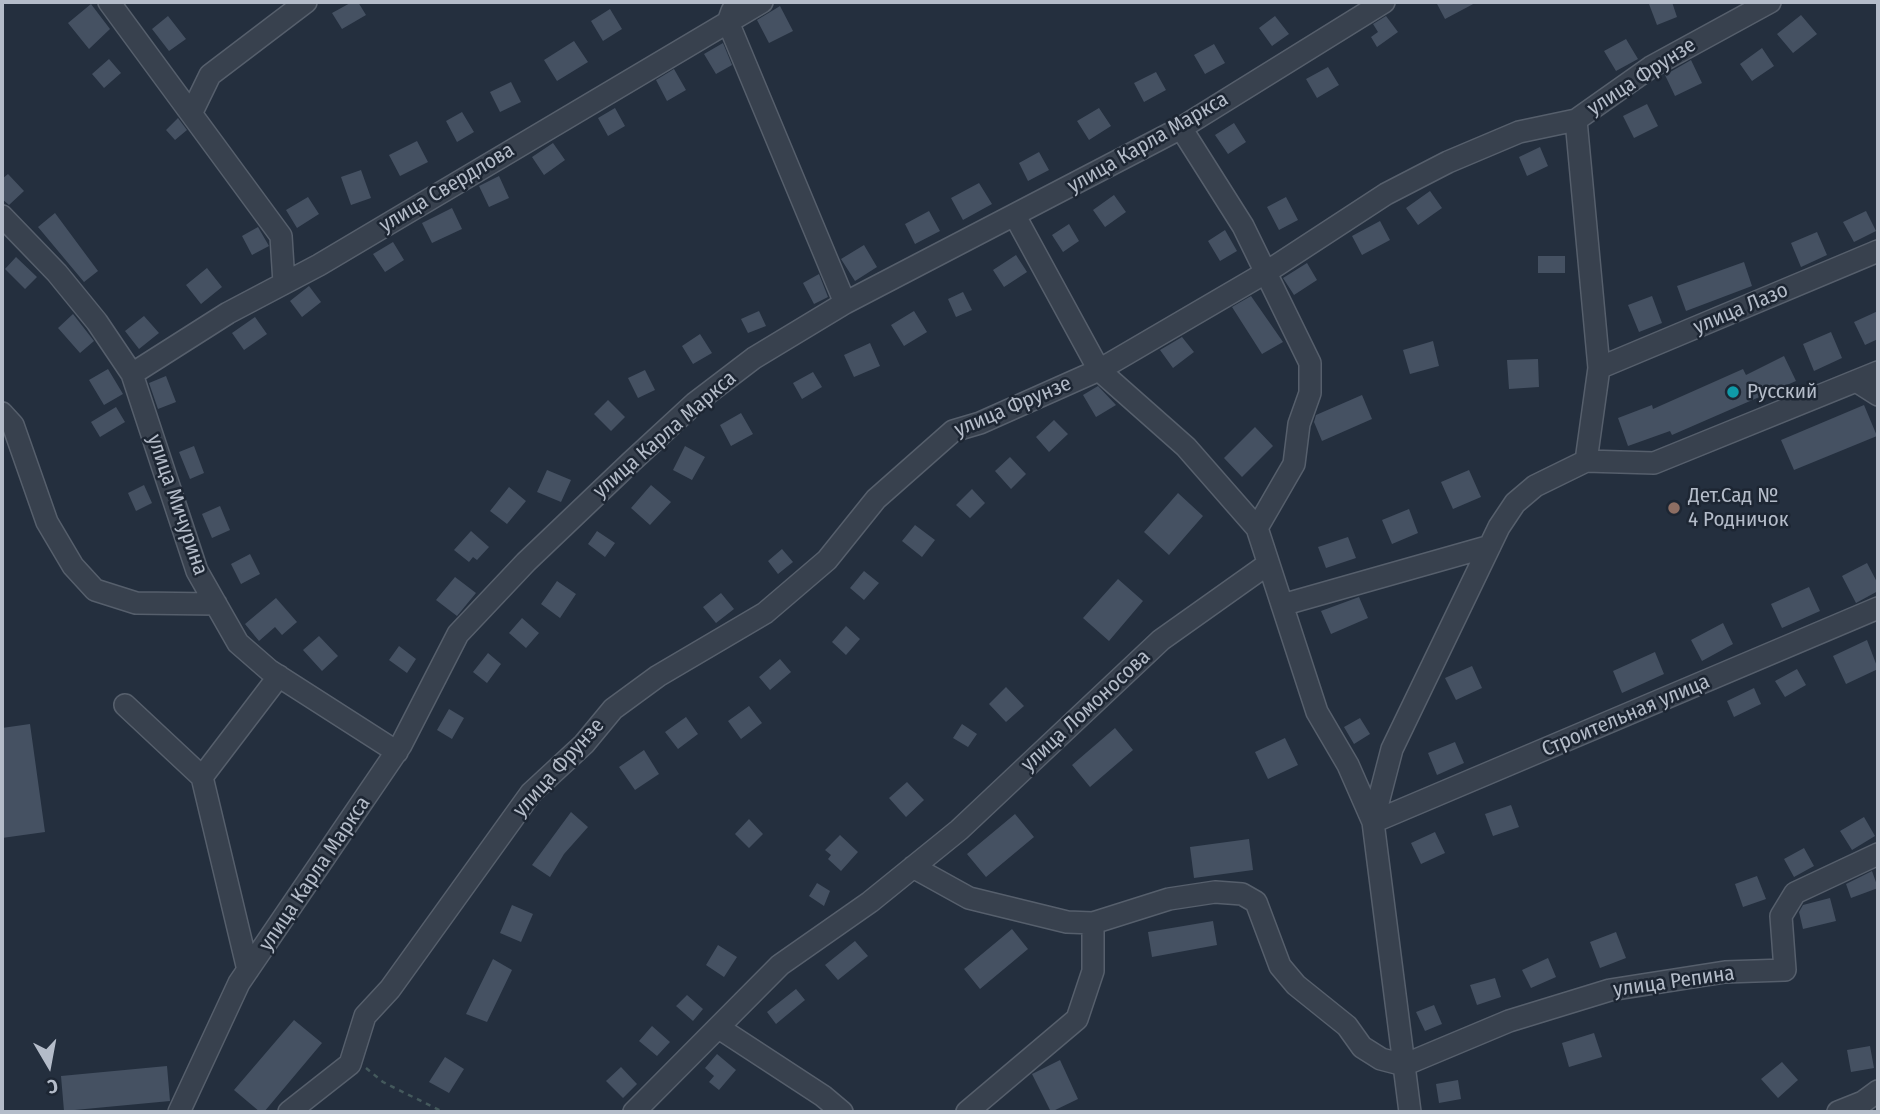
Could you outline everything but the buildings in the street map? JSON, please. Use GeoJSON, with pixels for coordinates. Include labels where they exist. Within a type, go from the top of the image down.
{"type":"FeatureCollection","features":[{"type":"Feature","properties":{"kind":"street"},"geometry":{"type":"LineString","coordinates":[[109,2],[281,236],[284,283]]}},
{"type":"Feature","properties":{"kind":"street"},"geometry":{"type":"LineString","coordinates":[[192,112],[210,75],[306,2]]}},
{"type":"Feature","properties":{"kind":"street","name":"улица Свердлова"},"geometry":{"type":"LineString","coordinates":[[132,374],[228,313],[284,283],[731,12],[762,2]]}},
{"type":"Feature","properties":{"kind":"street","name":"улица Карла Маркса"},"geometry":{"type":"LineString","coordinates":[[179,1112],[213,1036],[248,970],[397,752],[458,634],[526,562],[695,403],[754,358],[845,303],[1181,128],[1384,2]]}},
{"type":"Feature","properties":{"kind":"street","name":"улица Фрунзе"},"geometry":{"type":"LineString","coordinates":[[289,1112],[349,1063],[366,1016],[390,989],[531,793],[584,744],[612,709],[658,676],[765,613],[827,561],[876,499],[953,431],[980,423],[1099,370],[1265,273],[1386,194],[1448,162],[1520,132],[1576,120],[1651,67],[1770,2]]}},
{"type":"Feature","properties":{"kind":"street"},"geometry":{"type":"LineString","coordinates":[[731,12],[845,303]]}},
{"type":"Feature","properties":{"kind":"street"},"geometry":{"type":"LineString","coordinates":[[1576,120],[1602,368],[1586,461]]}},
{"type":"Feature","properties":{"kind":"street"},"geometry":{"type":"LineString","coordinates":[[1181,128],[1243,226],[1310,363],[1310,393],[1299,424],[1294,464],[1257,528]]}},
{"type":"Feature","properties":{"kind":"street","name":"улица Мичурина"},"geometry":{"type":"LineString","coordinates":[[2,216],[65,283],[97,322],[132,374],[197,571],[238,643],[279,676],[397,752]]}},
{"type":"Feature","properties":{"kind":"street"},"geometry":{"type":"LineString","coordinates":[[1015,216],[1099,370],[1186,447],[1257,528],[1317,712],[1348,765],[1373,822],[1410,1112]]}},
{"type":"Feature","properties":{"kind":"street","name":"улица Лазо"},"geometry":{"type":"LineString","coordinates":[[1602,368],[1878,251]]}},
{"type":"Feature","properties":{"kind":"street"},"geometry":{"type":"LineString","coordinates":[[1373,822],[1392,749],[1490,546],[1515,503],[1535,486],[1586,461],[1654,463],[1878,372]]}},
{"type":"Feature","properties":{"kind":"street"},"geometry":{"type":"LineString","coordinates":[[1856,381],[1878,395]]}},
{"type":"Feature","properties":{"kind":"street"},"geometry":{"type":"LineString","coordinates":[[2,413],[13,425],[47,522],[73,566],[95,590],[136,603],[216,604]]}},
{"type":"Feature","properties":{"kind":"street"},"geometry":{"type":"LineString","coordinates":[[1282,605],[1490,546]]}},
{"type":"Feature","properties":{"kind":"street","name":"улица Ломоносова"},"geometry":{"type":"LineString","coordinates":[[634,1112],[780,965],[870,902],[959,830],[1161,640],[1268,564]]}},
{"type":"Feature","properties":{"kind":"street","name":"Строительная улица"},"geometry":{"type":"LineString","coordinates":[[1373,822],[1878,608]]}},
{"type":"Feature","properties":{"kind":"street"},"geometry":{"type":"LineString","coordinates":[[202,777],[279,676]]}},
{"type":"Feature","properties":{"kind":"street"},"geometry":{"type":"LineString","coordinates":[[125,705],[202,777],[248,970]]}},
{"type":"Feature","properties":{"kind":"street","name":"улица Репина"},"geometry":{"type":"LineString","coordinates":[[1404,1065],[1509,1021],[1609,990],[1724,972],[1785,970],[1781,916],[1795,893],[1878,853]]}},
{"type":"Feature","properties":{"kind":"street"},"geometry":{"type":"LineString","coordinates":[[913,867],[969,898],[1033,915],[1093,923],[1168,899],[1215,892],[1242,894],[1256,902],[1280,966],[1296,985],[1347,1026],[1362,1047],[1381,1059],[1404,1065]]}},
{"type":"Feature","properties":{"kind":"street"},"geometry":{"type":"LineString","coordinates":[[967,1112],[1077,1019],[1093,971],[1093,923]]}},
{"type":"Feature","properties":{"kind":"street"},"geometry":{"type":"LineString","coordinates":[[719,1028],[823,1096],[842,1112]]}},
{"type":"Feature","properties":{"kind":"street"},"geometry":{"type":"LineString","coordinates":[[1838,1112],[1867,1102]]}},
{"type":"Feature","properties":{"kind":"path"},"geometry":{"type":"LineString","coordinates":[[355,1047],[363,1065],[383,1082],[443,1112]]}},
{"type":"Feature","properties":{"kind":"place","name":"Русский"},"geometry":{"type":"Point","coordinates":[1733,392]}},
{"type":"Feature","properties":{"kind":"place","name":"Дет.Сад № 4 Родничок"},"geometry":{"type":"Point","coordinates":[1674,508]}}]}
